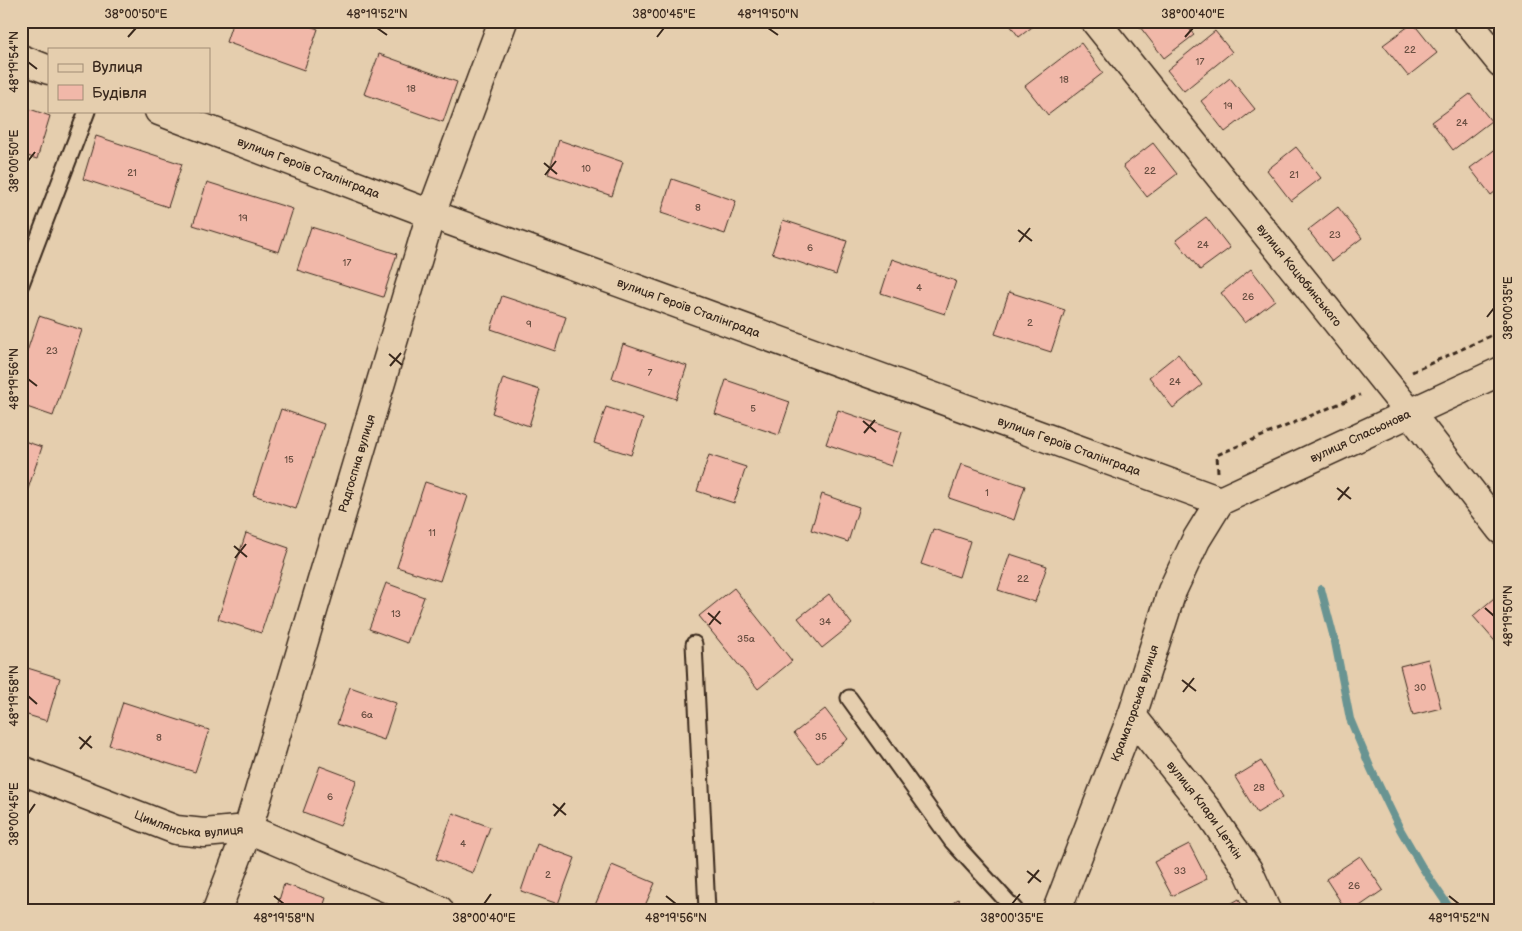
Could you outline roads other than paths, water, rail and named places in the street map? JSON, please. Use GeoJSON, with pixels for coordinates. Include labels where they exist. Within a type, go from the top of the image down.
{"type":"FeatureCollection","features":[{"type":"Feature","properties":{"kind":"street","name":"Радгоспна вулиця"},"geometry":{"type":"LineString","coordinates":[[217,910],[248,830],[431,214],[503,21]]}},
{"type":"Feature","properties":{"kind":"street","name":"вулиця Коцюбинського"},"geometry":{"type":"LineString","coordinates":[[1095,21],[1387,384],[1501,530]]}},
{"type":"Feature","properties":{"kind":"street"},"geometry":{"type":"LineString","coordinates":[[1467,21],[1501,63]]}},
{"type":"Feature","properties":{"kind":"street"},"geometry":{"type":"LineString","coordinates":[[21,59],[48,70]]}},
{"type":"Feature","properties":{"kind":"street","name":"вулиця Героїв Сталінграда"},"geometry":{"type":"LineString","coordinates":[[162,112],[431,214],[1220,500]]}},
{"type":"Feature","properties":{"kind":"street","name":"вулиця Спасьонова"},"geometry":{"type":"LineString","coordinates":[[1220,500],[1501,371]]}},
{"type":"Feature","properties":{"kind":"street","name":"Краматорська вулиця"},"geometry":{"type":"LineString","coordinates":[[1057,910],[1132,716],[1172,590],[1196,540],[1220,500]]}},
{"type":"Feature","properties":{"kind":"street","name":"вулиця Клари Цеткін"},"geometry":{"type":"LineString","coordinates":[[1132,716],[1213,818],[1248,870],[1266,910]]}},
{"type":"Feature","properties":{"kind":"street","name":"Цимлянська вулиця"},"geometry":{"type":"LineString","coordinates":[[21,770],[176,830],[204,833],[248,830],[439,910]]}},
{"type":"Feature","properties":{"kind":"lane"},"geometry":{"type":"LineString","coordinates":[[21,284],[87,112]]}},
{"type":"Feature","properties":{"kind":"lane"},"geometry":{"type":"LineString","coordinates":[[694,644],[707,910]]}},
{"type":"Feature","properties":{"kind":"lane"},"geometry":{"type":"LineString","coordinates":[[849,698],[952,841],[1015,910]]}},
{"type":"Feature","properties":{"kind":"waterway"},"geometry":{"type":"LineString","coordinates":[[1321,589],[1335,642],[1350,719],[1371,769],[1400,829],[1422,867],[1451,910]]}}]}
